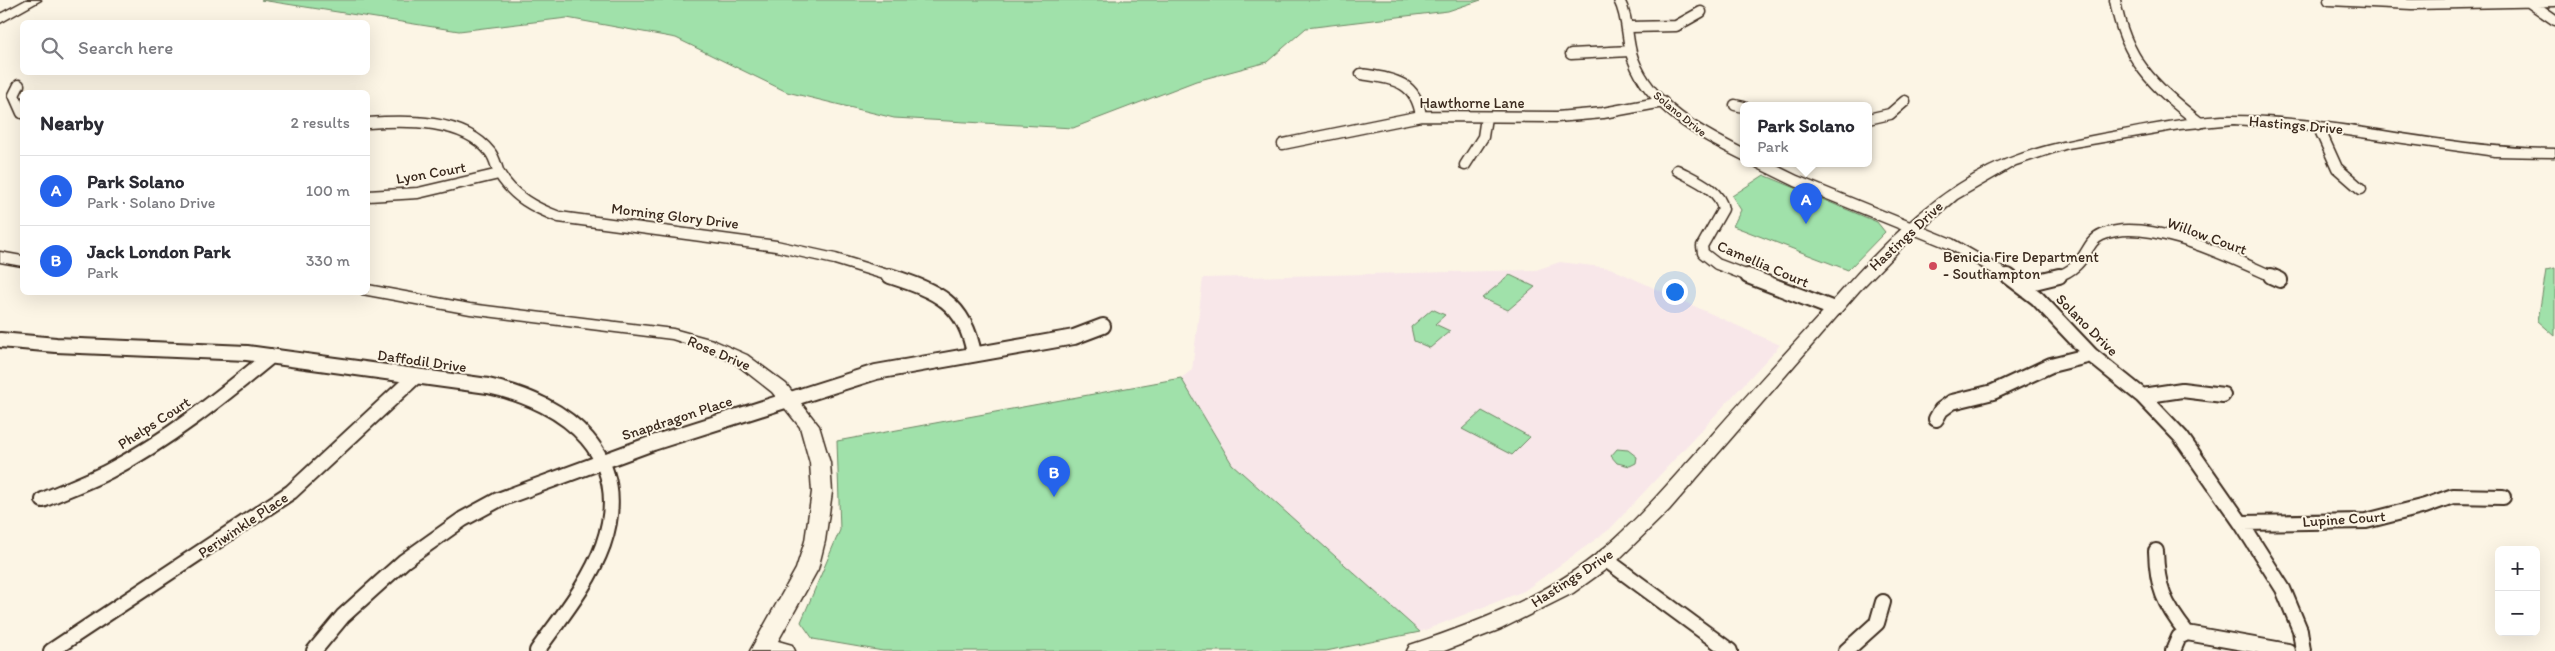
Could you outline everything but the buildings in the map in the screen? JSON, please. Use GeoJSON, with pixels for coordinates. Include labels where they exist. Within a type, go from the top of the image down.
{"type":"FeatureCollection","features":[{"type":"Feature","properties":{"kind":"street"},"geometry":{"type":"LineString","coordinates":[[0,19],[35,0]]}},
{"type":"Feature","properties":{"kind":"street","name":"Solano Drive"},"geometry":{"type":"LineString","coordinates":[[1619,0],[1630,27],[1630,51],[1645,84],[1684,121],[1712,140],[1740,153]]}},
{"type":"Feature","properties":{"kind":"street"},"geometry":{"type":"LineString","coordinates":[[2115,0],[2123,38],[2137,64],[2165,96],[2200,123]]}},
{"type":"Feature","properties":{"kind":"street"},"geometry":{"type":"LineString","coordinates":[[2330,0],[2403,4],[2526,0],[2555,1]]}},
{"type":"Feature","properties":{"kind":"street"},"geometry":{"type":"LineString","coordinates":[[2526,0],[2555,20]]}},
{"type":"Feature","properties":{"kind":"street"},"geometry":{"type":"LineString","coordinates":[[1630,27],[1668,29],[1680,27],[1690,23],[1701,12]]}},
{"type":"Feature","properties":{"kind":"street"},"geometry":{"type":"LineString","coordinates":[[1571,54],[1630,51]]}},
{"type":"Feature","properties":{"kind":"street"},"geometry":{"type":"LineString","coordinates":[[1361,74],[1406,85],[1414,92],[1421,116]]}},
{"type":"Feature","properties":{"kind":"street"},"geometry":{"type":"LineString","coordinates":[[18,85],[14,96],[20,109]]}},
{"type":"Feature","properties":{"kind":"street"},"geometry":{"type":"LineString","coordinates":[[1872,118],[1890,114],[1905,101]]}},
{"type":"Feature","properties":{"kind":"street","name":"Hawthorne Lane"},"geometry":{"type":"LineString","coordinates":[[1283,144],[1312,142],[1388,121],[1421,116],[1573,116],[1663,102]]}},
{"type":"Feature","properties":{"kind":"street"},"geometry":{"type":"LineString","coordinates":[[1465,165],[1477,149],[1487,130],[1486,117]]}},
{"type":"Feature","properties":{"kind":"street","name":"Hastings Drive"},"geometry":{"type":"LineString","coordinates":[[1418,651],[1512,615],[1549,595],[1605,559],[1656,511],[1834,309],[1910,228],[1970,182],[2014,160],[2048,148],[2200,123],[2246,120],[2318,126],[2484,150],[2555,153]]}},
{"type":"Feature","properties":{"kind":"street","name":"Morning Glory Drive"},"geometry":{"type":"LineString","coordinates":[[370,123],[412,122],[456,130],[474,139],[491,152],[499,174],[514,194],[551,214],[631,227],[730,237],[774,245],[868,268],[914,284],[950,304],[964,320],[970,335],[974,354]]}},
{"type":"Feature","properties":{"kind":"street"},"geometry":{"type":"LineString","coordinates":[[2318,126],[2337,168],[2361,189]]}},
{"type":"Feature","properties":{"kind":"street","name":"Solano Drive"},"geometry":{"type":"LineString","coordinates":[[1768,167],[1978,258],[2022,285],[2042,303],[2091,355],[2142,396],[2181,437],[2241,523],[2283,589],[2300,630],[2303,651]]}},
{"type":"Feature","properties":{"kind":"street","name":"Camellia Court"},"geometry":{"type":"LineString","coordinates":[[1677,170],[1708,188],[1722,202],[1723,209],[1702,246],[1703,254],[1717,264],[1834,309]]}},
{"type":"Feature","properties":{"kind":"street","name":"Lyon Court"},"geometry":{"type":"LineString","coordinates":[[370,196],[418,193],[499,174]]}},
{"type":"Feature","properties":{"kind":"street","name":"Willow Court"},"geometry":{"type":"LineString","coordinates":[[2022,285],[2076,268],[2097,238],[2116,231],[2129,230],[2145,231],[2192,244],[2280,280]]}},
{"type":"Feature","properties":{"kind":"street"},"geometry":{"type":"LineString","coordinates":[[0,257],[20,261]]}},
{"type":"Feature","properties":{"kind":"street","name":"Rose Drive"},"geometry":{"type":"LineString","coordinates":[[370,290],[470,308],[673,334],[707,344],[741,359],[759,370],[790,399],[808,426],[817,447],[822,492],[815,541],[807,569],[769,650]]}},
{"type":"Feature","properties":{"kind":"street","name":"Snapdragon Place"},"geometry":{"type":"LineString","coordinates":[[314,651],[343,616],[404,561],[456,524],[498,500],[603,460],[876,372],[1074,337],[1103,326]]}},
{"type":"Feature","properties":{"kind":"street","name":"Daffodil Drive"},"geometry":{"type":"LineString","coordinates":[[0,340],[42,346],[184,348],[270,356],[517,392],[562,414],[594,447],[603,460],[608,475],[612,503],[601,552],[571,602],[537,651]]}},
{"type":"Feature","properties":{"kind":"street"},"geometry":{"type":"LineString","coordinates":[[1936,420],[1941,410],[1952,402],[1993,392],[2050,365],[2091,355]]}},
{"type":"Feature","properties":{"kind":"street","name":"Phelps Court"},"geometry":{"type":"LineString","coordinates":[[44,500],[109,471],[140,453],[222,397],[270,356]]}},
{"type":"Feature","properties":{"kind":"street","name":"Periwinkle Place"},"geometry":{"type":"LineString","coordinates":[[51,651],[291,492],[416,376]]}},
{"type":"Feature","properties":{"kind":"street"},"geometry":{"type":"LineString","coordinates":[[2142,396],[2166,390],[2186,388],[2223,395]]}},
{"type":"Feature","properties":{"kind":"street","name":"Lupine Court"},"geometry":{"type":"LineString","coordinates":[[2241,523],[2366,521],[2425,506],[2453,496],[2503,497]]}},
{"type":"Feature","properties":{"kind":"street"},"geometry":{"type":"LineString","coordinates":[[2156,551],[2156,586],[2167,608],[2187,633]]}},
{"type":"Feature","properties":{"kind":"street"},"geometry":{"type":"LineString","coordinates":[[1605,559],[1730,651]]}},
{"type":"Feature","properties":{"kind":"street"},"geometry":{"type":"LineString","coordinates":[[1846,651],[1877,623],[1883,602]]}},
{"type":"Feature","properties":{"kind":"street"},"geometry":{"type":"LineString","coordinates":[[2173,651],[2179,637],[2187,633],[2288,651]]}},
{"type":"Feature","properties":{"kind":"shaded area"},"geometry":{"type":"Polygon","coordinates":[[[1560,262],[1610,268],[1780,345],[1610,529],[1524,591],[1420,632],[1232,464],[1181,378],[1192,370],[1203,278],[1536,270],[1560,262]]]}},
{"type":"Feature","properties":{"kind":"green space"},"geometry":{"type":"Polygon","coordinates":[[[261,0],[1481,0],[1448,11],[1306,28],[1267,62],[1196,81],[1073,128],[894,118],[787,92],[676,38],[567,18],[459,31],[261,0]]]}},
{"type":"Feature","properties":{"kind":"green space"},"geometry":{"type":"Polygon","coordinates":[[[1764,175],[1877,222],[1885,232],[1848,270],[1733,226],[1741,210],[1732,196],[1764,175]]]}},
{"type":"Feature","properties":{"kind":"green space"},"geometry":{"type":"Polygon","coordinates":[[[2555,268],[2555,336],[2538,321],[2546,270],[2555,268]]]}},
{"type":"Feature","properties":{"kind":"green space"},"geometry":{"type":"Polygon","coordinates":[[[1510,275],[1535,287],[1508,310],[1482,298],[1510,275]]]}},
{"type":"Feature","properties":{"kind":"green space"},"geometry":{"type":"Polygon","coordinates":[[[1432,309],[1445,315],[1435,324],[1450,331],[1430,348],[1414,341],[1411,327],[1432,309]]]}},
{"type":"Feature","properties":{"kind":"green space"},"geometry":{"type":"Polygon","coordinates":[[[1181,378],[1232,464],[1420,632],[1326,651],[883,651],[813,639],[801,622],[840,530],[837,441],[1181,378]]]}},
{"type":"Feature","properties":{"kind":"green space"},"geometry":{"type":"Polygon","coordinates":[[[1482,411],[1530,437],[1512,455],[1462,429],[1482,411]]]}},
{"type":"Feature","properties":{"kind":"green space"},"geometry":{"type":"Polygon","coordinates":[[[1617,449],[1628,450],[1637,457],[1636,463],[1630,466],[1617,463],[1611,456],[1617,449]]]}},
{"type":"Feature","properties":{"kind":"place","name":"Park Solano"},"geometry":{"type":"Point","coordinates":[1806,224]}},
{"type":"Feature","properties":{"kind":"place","name":"Benicia Fire Department - Southampton"},"geometry":{"type":"Point","coordinates":[1933,266]}},
{"type":"Feature","properties":{"kind":"place","name":"Jack London Park"},"geometry":{"type":"Point","coordinates":[1054,497]}}]}
